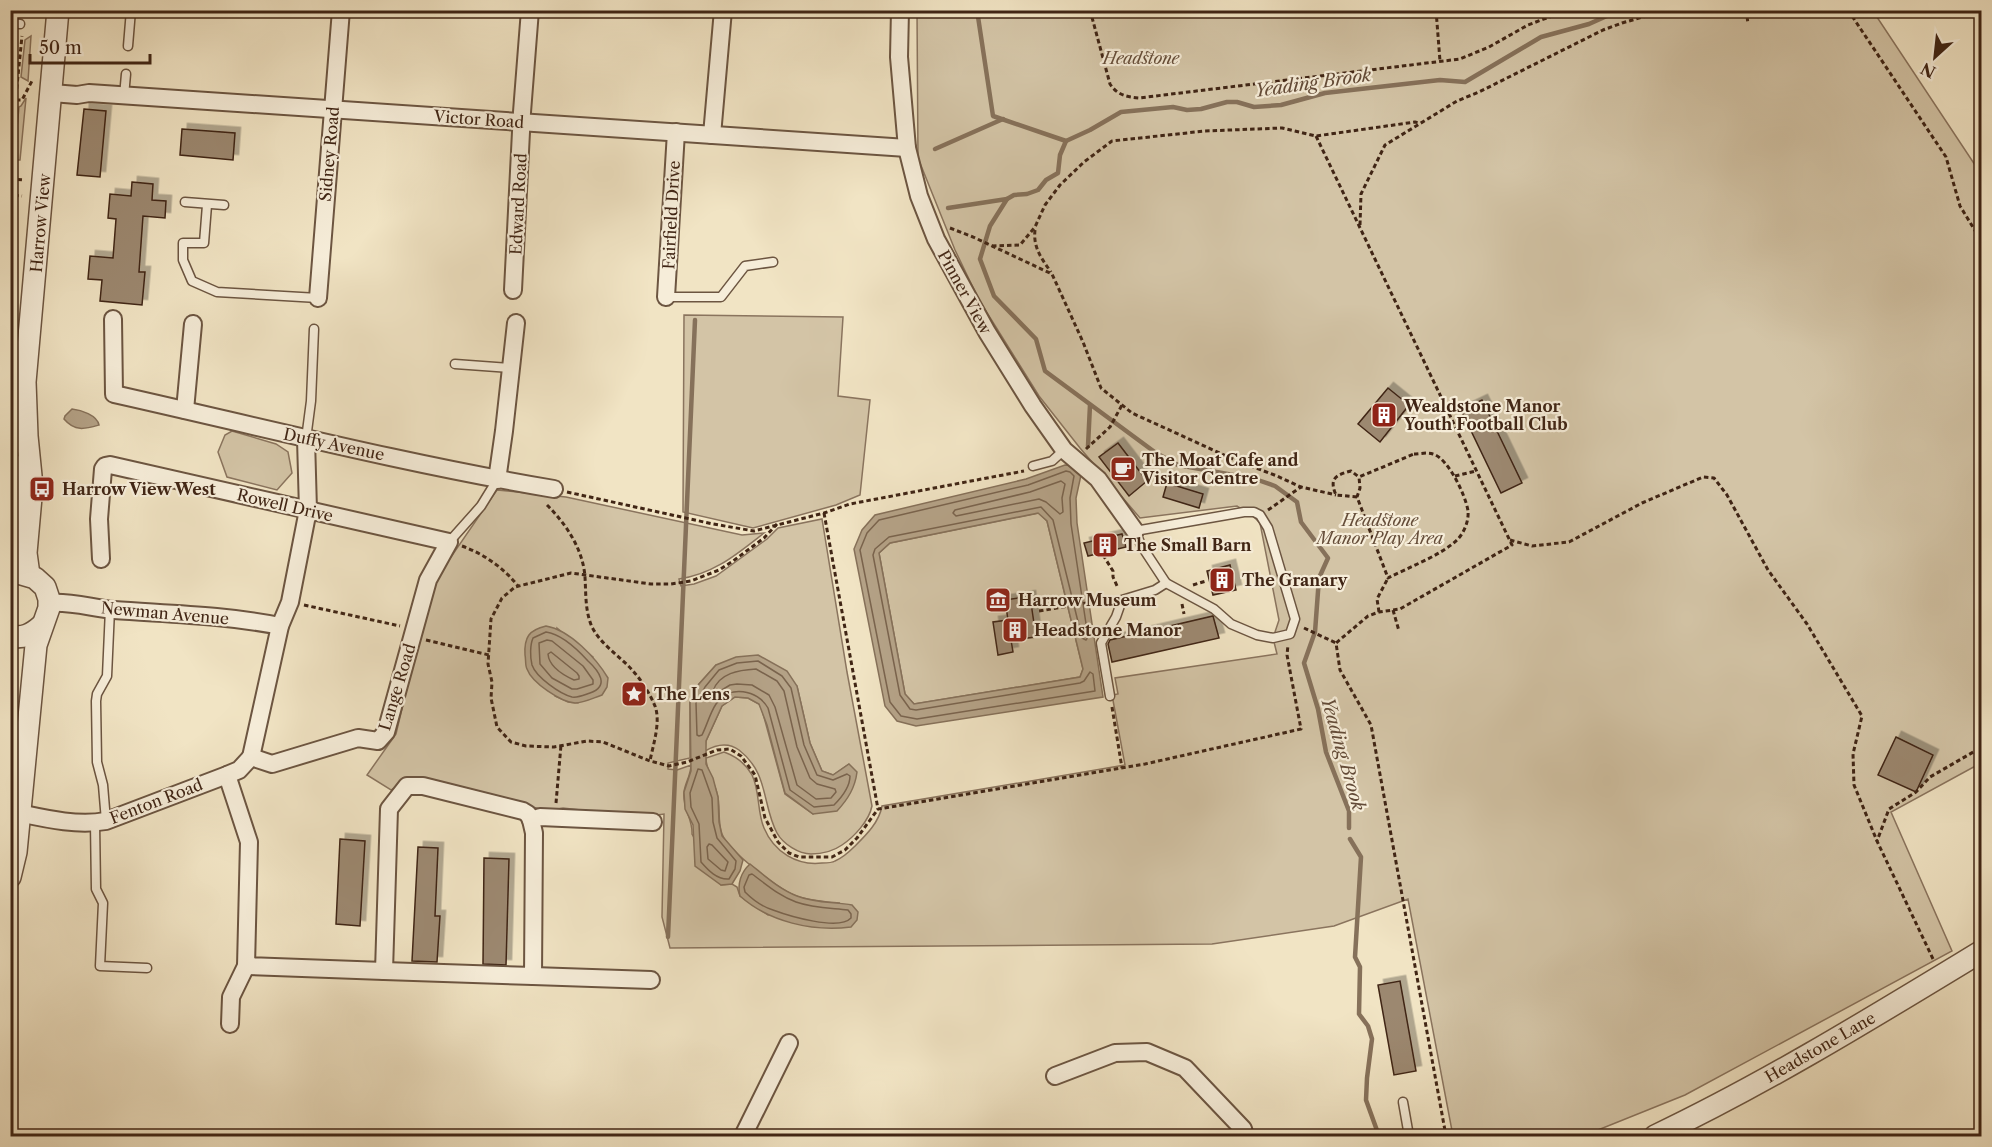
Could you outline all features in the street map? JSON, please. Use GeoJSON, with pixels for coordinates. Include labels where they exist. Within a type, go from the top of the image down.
{"type":"FeatureCollection","features":[{"type":"Feature","properties":{"kind":"street","name":"Harrow View"},"geometry":{"type":"LineString","coordinates":[[10,518],[20,482],[21,431],[58,10]]}},
{"type":"Feature","properties":{"kind":"street","name":"Sidney Road"},"geometry":{"type":"LineString","coordinates":[[318,298],[341,10]]}},
{"type":"Feature","properties":{"kind":"street","name":"Edward Road"},"geometry":{"type":"LineString","coordinates":[[513,290],[522,112],[530,10]]}},
{"type":"Feature","properties":{"kind":"street"},"geometry":{"type":"LineString","coordinates":[[712,135],[723,10]]}},
{"type":"Feature","properties":{"kind":"street","name":"Pinner View"},"geometry":{"type":"LineString","coordinates":[[900,10],[899,57],[907,148],[919,196],[936,239],[987,332],[1033,406],[1069,454],[1098,479],[1135,531]]}},
{"type":"Feature","properties":{"kind":"street","name":"Victor Road"},"geometry":{"type":"LineString","coordinates":[[51,93],[77,95],[89,93],[907,148]]}},
{"type":"Feature","properties":{"kind":"street","name":"Fairfield Drive"},"geometry":{"type":"LineString","coordinates":[[666,297],[676,132]]}},
{"type":"Feature","properties":{"kind":"street","name":"Duffy Avenue"},"geometry":{"type":"LineString","coordinates":[[113,319],[114,394],[306,439],[497,480],[554,489]]}},
{"type":"Feature","properties":{"kind":"street"},"geometry":{"type":"LineString","coordinates":[[497,480],[516,323]]}},
{"type":"Feature","properties":{"kind":"street"},"geometry":{"type":"LineString","coordinates":[[185,410],[192,324]]}},
{"type":"Feature","properties":{"kind":"street","name":"Harrow View"},"geometry":{"type":"LineString","coordinates":[[21,431],[32,486],[26,553],[20,574],[35,578],[45,587],[49,603]]}},
{"type":"Feature","properties":{"kind":"street"},"geometry":{"type":"LineString","coordinates":[[250,757],[280,626],[290,602],[308,510],[306,439]]}},
{"type":"Feature","properties":{"kind":"street","name":"Rowell Drive"},"geometry":{"type":"LineString","coordinates":[[101,559],[99,519],[103,469],[110,465],[454,543]]}},
{"type":"Feature","properties":{"kind":"street","name":"Lange Road"},"geometry":{"type":"LineString","coordinates":[[250,757],[272,764],[358,738],[378,741],[386,732],[428,580],[454,543]]}},
{"type":"Feature","properties":{"kind":"street"},"geometry":{"type":"LineString","coordinates":[[10,636],[23,637],[33,633],[46,619],[49,603]]}},
{"type":"Feature","properties":{"kind":"street","name":"Newman Avenue"},"geometry":{"type":"LineString","coordinates":[[49,603],[253,621],[280,626]]}},
{"type":"Feature","properties":{"kind":"street"},"geometry":{"type":"LineString","coordinates":[[10,877],[15,852],[36,645],[41,626]]}},
{"type":"Feature","properties":{"kind":"street","name":"Fenton Road"},"geometry":{"type":"LineString","coordinates":[[19,813],[51,820],[101,822],[239,770],[250,757]]}},
{"type":"Feature","properties":{"kind":"street"},"geometry":{"type":"LineString","coordinates":[[227,775],[249,842],[246,966],[231,998],[230,1024]]}},
{"type":"Feature","properties":{"kind":"street"},"geometry":{"type":"LineString","coordinates":[[384,971],[389,809],[407,786],[423,786],[528,814],[533,827],[534,843],[533,976]]}},
{"type":"Feature","properties":{"kind":"street"},"geometry":{"type":"LineString","coordinates":[[531,820],[540,817],[653,822]]}},
{"type":"Feature","properties":{"kind":"street","name":"Headstone Lane"},"geometry":{"type":"LineString","coordinates":[[1655,1137],[1843,1036],[1982,951]]}},
{"type":"Feature","properties":{"kind":"street"},"geometry":{"type":"LineString","coordinates":[[246,966],[651,980]]}},
{"type":"Feature","properties":{"kind":"street"},"geometry":{"type":"LineString","coordinates":[[742,1137],[789,1043]]}},
{"type":"Feature","properties":{"kind":"street"},"geometry":{"type":"LineString","coordinates":[[1055,1076],[1115,1053],[1148,1052],[1185,1068],[1243,1129],[1245,1137]]}},
{"type":"Feature","properties":{"kind":"lane"},"geometry":{"type":"LineString","coordinates":[[128,46],[131,10]]}},
{"type":"Feature","properties":{"kind":"lane"},"geometry":{"type":"LineString","coordinates":[[10,23],[21,25]]}},
{"type":"Feature","properties":{"kind":"lane"},"geometry":{"type":"LineString","coordinates":[[124,96],[126,74]]}},
{"type":"Feature","properties":{"kind":"lane"},"geometry":{"type":"LineString","coordinates":[[185,202],[224,205]]}},
{"type":"Feature","properties":{"kind":"lane"},"geometry":{"type":"LineString","coordinates":[[207,205],[204,243],[183,243],[183,260],[192,281],[217,292],[318,298]]}},
{"type":"Feature","properties":{"kind":"lane"},"geometry":{"type":"LineString","coordinates":[[666,297],[722,297],[745,266],[773,262]]}},
{"type":"Feature","properties":{"kind":"lane"},"geometry":{"type":"LineString","coordinates":[[306,439],[311,401],[315,329]]}},
{"type":"Feature","properties":{"kind":"lane"},"geometry":{"type":"LineString","coordinates":[[455,364],[511,368]]}},
{"type":"Feature","properties":{"kind":"lane"},"geometry":{"type":"LineString","coordinates":[[1033,466],[1069,454]]}},
{"type":"Feature","properties":{"kind":"lane"},"geometry":{"type":"LineString","coordinates":[[454,543],[497,480]]}},
{"type":"Feature","properties":{"kind":"lane"},"geometry":{"type":"LineString","coordinates":[[1244,512],[1254,512],[1260,515],[1268,528],[1295,619],[1290,634],[1273,638],[1257,635],[1232,624],[1214,609],[1166,583],[1141,545],[1135,531],[1244,512]]}},
{"type":"Feature","properties":{"kind":"lane"},"geometry":{"type":"LineString","coordinates":[[1110,696],[1101,643],[1116,618],[1122,600],[1155,590],[1166,583]]}},
{"type":"Feature","properties":{"kind":"lane"},"geometry":{"type":"LineString","coordinates":[[110,609],[107,676],[97,694],[96,701],[97,762],[103,785],[96,889],[103,903],[100,966],[147,968]]}},
{"type":"Feature","properties":{"kind":"lane"},"geometry":{"type":"LineString","coordinates":[[1403,1102],[1409,1137]]}},
{"type":"Feature","properties":{"kind":"path"},"geometry":{"type":"LineString","coordinates":[[1090,10],[1110,84],[1114,91],[1127,97],[1139,98],[1460,59],[1489,47],[1528,25],[1568,10]]}},
{"type":"Feature","properties":{"kind":"path"},"geometry":{"type":"LineString","coordinates":[[1436,10],[1440,61]]}},
{"type":"Feature","properties":{"kind":"path"},"geometry":{"type":"LineString","coordinates":[[1360,228],[1361,194],[1385,145],[1450,105],[1603,30],[1667,10]]}},
{"type":"Feature","properties":{"kind":"path"},"geometry":{"type":"LineString","coordinates":[[1744,10],[1748,24]]}},
{"type":"Feature","properties":{"kind":"path"},"geometry":{"type":"LineString","coordinates":[[1848,10],[1946,157],[1960,206],[1982,242]]}},
{"type":"Feature","properties":{"kind":"path"},"geometry":{"type":"LineString","coordinates":[[10,156],[21,25]]}},
{"type":"Feature","properties":{"kind":"path"},"geometry":{"type":"LineString","coordinates":[[16,100],[22,100],[33,79]]}},
{"type":"Feature","properties":{"kind":"path"},"geometry":{"type":"LineString","coordinates":[[990,246],[1020,245],[1035,227],[1045,205],[1060,185],[1084,162],[1112,141],[1205,131],[1282,128],[1316,135],[1419,123]]}},
{"type":"Feature","properties":{"kind":"path"},"geometry":{"type":"LineString","coordinates":[[1316,135],[1512,545],[1400,609],[1378,612],[1362,620],[1336,644],[1336,655],[1342,676],[1371,725],[1446,1137]]}},
{"type":"Feature","properties":{"kind":"path"},"geometry":{"type":"LineString","coordinates":[[10,164],[16,165],[13,195],[22,196]]}},
{"type":"Feature","properties":{"kind":"path"},"geometry":{"type":"LineString","coordinates":[[13,179],[24,180]]}},
{"type":"Feature","properties":{"kind":"path"},"geometry":{"type":"LineString","coordinates":[[1035,227],[1034,238],[1038,253],[1052,274],[1101,388],[1132,412],[1235,460],[1277,476],[1299,488],[1357,497]]}},
{"type":"Feature","properties":{"kind":"path"},"geometry":{"type":"LineString","coordinates":[[973,237],[1052,274]]}},
{"type":"Feature","properties":{"kind":"path"},"geometry":{"type":"LineString","coordinates":[[1069,454],[1093,445],[1110,427],[1122,405]]}},
{"type":"Feature","properties":{"kind":"path"},"geometry":{"type":"LineString","coordinates":[[1359,477],[1414,454],[1434,454],[1455,476],[1468,510],[1467,523],[1458,539],[1434,555],[1388,578],[1377,599],[1378,612]]}},
{"type":"Feature","properties":{"kind":"path"},"geometry":{"type":"LineString","coordinates":[[554,489],[754,531],[850,504],[1026,471],[1033,466]]}},
{"type":"Feature","properties":{"kind":"path"},"geometry":{"type":"LineString","coordinates":[[1336,495],[1332,487],[1334,479],[1340,474],[1351,471],[1359,477],[1360,488],[1357,497],[1388,578]]}},
{"type":"Feature","properties":{"kind":"path"},"geometry":{"type":"LineString","coordinates":[[1455,476],[1476,471]]}},
{"type":"Feature","properties":{"kind":"path"},"geometry":{"type":"LineString","coordinates":[[1509,540],[1532,546],[1569,542],[1642,503],[1703,477],[1714,478],[1727,495],[1768,570],[1807,624],[1862,716],[1853,754],[1854,785],[1876,841],[1941,975]]}},
{"type":"Feature","properties":{"kind":"path"},"geometry":{"type":"LineString","coordinates":[[524,484],[528,491],[549,507],[567,527],[578,549],[585,575],[588,618],[603,642],[633,671],[647,690],[656,708],[656,728],[650,761]]}},
{"type":"Feature","properties":{"kind":"path"},"geometry":{"type":"LineString","coordinates":[[1279,502],[1299,488]]}},
{"type":"Feature","properties":{"kind":"path"},"geometry":{"type":"LineString","coordinates":[[824,513],[878,809]]}},
{"type":"Feature","properties":{"kind":"path"},"geometry":{"type":"LineString","coordinates":[[777,524],[764,538],[733,561],[719,570],[691,581],[651,584],[571,573],[518,586],[502,598],[491,619],[488,664],[492,682],[490,698],[496,726],[512,742],[532,747],[554,747],[587,741],[603,742],[669,766],[687,762],[717,750],[730,749],[741,756],[755,774],[765,818],[778,842],[789,853],[799,857],[832,858],[845,850],[857,838],[878,809],[1122,768],[1301,729],[1287,655],[1290,634]]}},
{"type":"Feature","properties":{"kind":"path"},"geometry":{"type":"LineString","coordinates":[[454,543],[482,555],[506,573],[518,586]]}},
{"type":"Feature","properties":{"kind":"path"},"geometry":{"type":"LineString","coordinates":[[1039,611],[1089,601],[1122,600],[1113,578],[1113,571],[1103,555]]}},
{"type":"Feature","properties":{"kind":"path"},"geometry":{"type":"LineString","coordinates":[[290,602],[407,627]]}},
{"type":"Feature","properties":{"kind":"path"},"geometry":{"type":"LineString","coordinates":[[1393,610],[1399,631]]}},
{"type":"Feature","properties":{"kind":"path"},"geometry":{"type":"LineString","coordinates":[[1309,629],[1336,644]]}},
{"type":"Feature","properties":{"kind":"path"},"geometry":{"type":"LineString","coordinates":[[419,639],[489,655]]}},
{"type":"Feature","properties":{"kind":"path"},"geometry":{"type":"LineString","coordinates":[[1110,696],[1122,768]]}},
{"type":"Feature","properties":{"kind":"path"},"geometry":{"type":"LineString","coordinates":[[555,812],[561,745]]}},
{"type":"Feature","properties":{"kind":"path"},"geometry":{"type":"LineString","coordinates":[[1876,841],[1889,809],[1916,792],[1930,777],[1982,747]]}},
{"type":"Feature","properties":{"kind":"green space"},"geometry":{"type":"Polygon","coordinates":[[[917,11],[1873,11],[1981,174],[1981,763],[1891,812],[1952,951],[1685,1095],[1583,1136],[1453,1136],[1408,899],[1334,926],[1212,944],[670,948],[662,917],[664,814],[641,817],[563,808],[548,811],[417,778],[391,790],[367,775],[396,734],[431,586],[497,490],[566,497],[742,535],[764,533],[714,568],[679,579],[681,586],[716,576],[767,539],[778,528],[822,519],[872,806],[864,823],[847,842],[831,851],[806,854],[797,850],[783,841],[777,833],[760,779],[749,759],[735,747],[727,745],[718,745],[705,751],[706,741],[722,706],[735,697],[748,698],[759,704],[785,794],[813,814],[849,764],[833,775],[822,771],[810,743],[797,686],[716,665],[699,684],[690,702],[690,758],[668,763],[668,769],[677,770],[691,765],[684,798],[692,834],[721,885],[732,884],[737,887],[740,896],[768,915],[840,903],[799,897],[780,887],[734,851],[722,834],[718,798],[706,758],[724,752],[747,767],[755,781],[760,815],[768,837],[787,856],[804,862],[831,863],[845,855],[867,834],[875,824],[882,806],[1125,765],[1112,695],[1118,694],[1115,678],[1277,654],[1273,638],[1279,620],[1260,523],[1237,506],[1140,518],[1039,396],[979,300],[955,250],[918,158],[917,11]],[[557,628],[555,696],[568,702],[578,703],[593,657],[557,628]]]}},
{"type":"Feature","properties":{"kind":"green space"},"geometry":{"type":"Polygon","coordinates":[[[31,36],[28,81],[21,77],[25,40],[31,36]]]}},
{"type":"Feature","properties":{"kind":"green space"},"geometry":{"type":"Polygon","coordinates":[[[26,98],[20,160],[14,160],[19,107],[26,98]]]}},
{"type":"Feature","properties":{"kind":"green space"},"geometry":{"type":"Polygon","coordinates":[[[11,198],[17,199],[11,293],[10,204],[11,198]]]}},
{"type":"Feature","properties":{"kind":"green space"},"geometry":{"type":"Polygon","coordinates":[[[684,315],[843,317],[838,396],[870,400],[860,495],[836,505],[753,528],[683,512],[684,315]]]}},
{"type":"Feature","properties":{"kind":"green space"},"geometry":{"type":"Polygon","coordinates":[[[232,431],[276,444],[288,452],[292,473],[277,490],[227,477],[218,452],[225,435],[232,431]]]}},
{"type":"Feature","properties":{"kind":"green space"},"geometry":{"type":"Polygon","coordinates":[[[1039,513],[1047,521],[1083,669],[1080,677],[914,704],[905,694],[879,553],[890,543],[1039,513]]]}},
{"type":"Feature","properties":{"kind":"water"},"geometry":{"type":"Polygon","coordinates":[[[72,409],[92,416],[99,425],[85,428],[72,426],[64,419],[72,409]]]}},
{"type":"Feature","properties":{"kind":"water"},"geometry":{"type":"Polygon","coordinates":[[[1065,465],[1074,467],[1081,475],[1076,498],[1077,523],[1103,697],[916,726],[897,721],[885,706],[854,549],[862,530],[875,515],[1026,479],[1065,465]],[[1038,513],[890,543],[879,553],[905,694],[914,704],[1080,677],[1083,669],[1047,521],[1038,513]]]}},
{"type":"Feature","properties":{"kind":"water"},"geometry":{"type":"Polygon","coordinates":[[[546,626],[573,639],[597,662],[608,678],[607,687],[602,695],[582,702],[569,702],[548,691],[530,674],[526,668],[527,639],[532,632],[546,626]]]}},
{"type":"Feature","properties":{"kind":"water"},"geometry":{"type":"Polygon","coordinates":[[[758,655],[787,671],[797,686],[810,743],[822,771],[833,775],[849,764],[857,772],[850,793],[837,811],[813,814],[785,793],[759,704],[748,698],[735,697],[722,706],[706,741],[706,764],[718,797],[722,836],[743,860],[740,871],[732,884],[721,885],[695,866],[693,825],[685,809],[684,792],[691,771],[690,702],[699,684],[716,665],[736,657],[758,655]]]}},
{"type":"Feature","properties":{"kind":"water"},"geometry":{"type":"Polygon","coordinates":[[[750,864],[778,886],[797,896],[852,905],[858,912],[857,920],[851,927],[822,928],[792,923],[764,913],[740,896],[740,879],[750,864]]]}},
{"type":"Feature","properties":{"kind":"building"},"geometry":{"type":"Polygon","coordinates":[[[84,109],[106,111],[100,177],[77,175],[84,109]]]}},
{"type":"Feature","properties":{"kind":"building"},"geometry":{"type":"Polygon","coordinates":[[[182,129],[235,133],[233,160],[180,155],[182,129]]]}},
{"type":"Feature","properties":{"kind":"building"},"geometry":{"type":"Polygon","coordinates":[[[132,182],[153,184],[152,200],[166,201],[165,218],[143,216],[139,272],[145,272],[142,305],[100,301],[102,280],[88,279],[90,256],[113,258],[116,219],[108,218],[110,194],[131,196],[132,182]]]}},
{"type":"Feature","properties":{"kind":"building","name":"Wealdstone Manor Youth Football Club"},"geometry":{"type":"Polygon","coordinates":[[[1388,388],[1409,405],[1380,442],[1358,424],[1388,388]]]}},
{"type":"Feature","properties":{"kind":"building"},"geometry":{"type":"Polygon","coordinates":[[[1482,400],[1522,483],[1501,493],[1461,410],[1482,400]]]}},
{"type":"Feature","properties":{"kind":"building","name":"The Moat Cafe and Visitor Centre"},"geometry":{"type":"Polygon","coordinates":[[[1118,443],[1147,481],[1129,496],[1099,457],[1118,443]]]}},
{"type":"Feature","properties":{"kind":"building"},"geometry":{"type":"Polygon","coordinates":[[[1167,483],[1203,494],[1199,508],[1163,497],[1167,483]]]}},
{"type":"Feature","properties":{"kind":"building","name":"The Small Barn"},"geometry":{"type":"Polygon","coordinates":[[[1122,534],[1126,547],[1088,556],[1084,543],[1122,534]]]}},
{"type":"Feature","properties":{"kind":"building","name":"The Granary"},"geometry":{"type":"Polygon","coordinates":[[[1230,565],[1236,590],[1213,595],[1207,571],[1230,565]]]}},
{"type":"Feature","properties":{"kind":"building","name":"Headstone Manor"},"geometry":{"type":"Polygon","coordinates":[[[1030,596],[1036,637],[1011,640],[1013,652],[998,655],[993,622],[1008,620],[1005,600],[1030,596]]]}},
{"type":"Feature","properties":{"kind":"building"},"geometry":{"type":"Polygon","coordinates":[[[1213,616],[1219,638],[1112,662],[1108,644],[1110,640],[1213,616]]]}},
{"type":"Feature","properties":{"kind":"building"},"geometry":{"type":"Polygon","coordinates":[[[1896,737],[1933,755],[1916,792],[1878,775],[1896,737]]]}},
{"type":"Feature","properties":{"kind":"building"},"geometry":{"type":"Polygon","coordinates":[[[340,839],[365,841],[360,926],[336,924],[340,839]]]}},
{"type":"Feature","properties":{"kind":"building"},"geometry":{"type":"Polygon","coordinates":[[[418,847],[438,848],[435,916],[440,916],[437,962],[412,961],[418,847]]]}},
{"type":"Feature","properties":{"kind":"building"},"geometry":{"type":"Polygon","coordinates":[[[484,858],[509,859],[506,965],[483,964],[484,858]]]}},
{"type":"Feature","properties":{"kind":"building"},"geometry":{"type":"Polygon","coordinates":[[[1400,981],[1416,1071],[1394,1075],[1378,985],[1400,981]]]}},
{"type":"Feature","properties":{"kind":"waterway"},"geometry":{"type":"LineString","coordinates":[[977,10],[993,116],[1066,141]]}},
{"type":"Feature","properties":{"kind":"waterway","name":"Yeading Brook"},"geometry":{"type":"LineString","coordinates":[[1349,828],[1349,811],[1326,752],[1318,709],[1304,663],[1315,632],[1319,578],[1328,558],[1301,522],[1297,502],[1275,486],[1255,479],[1178,465],[1156,453],[1045,371],[1036,339],[994,296],[980,259],[990,226],[1007,199],[1014,195],[1038,190],[1046,180],[1058,173],[1060,155],[1066,141],[1121,112],[1173,107],[1187,110],[1201,109],[1227,102],[1237,102],[1254,107],[1281,105],[1325,93],[1440,80],[1465,82],[1541,37],[1589,24],[1615,10]]}},
{"type":"Feature","properties":{"kind":"waterway"},"geometry":{"type":"LineString","coordinates":[[935,149],[1003,119]]}},
{"type":"Feature","properties":{"kind":"waterway"},"geometry":{"type":"LineString","coordinates":[[948,208],[1007,199]]}},
{"type":"Feature","properties":{"kind":"waterway"},"geometry":{"type":"LineString","coordinates":[[668,937],[695,320]]}},
{"type":"Feature","properties":{"kind":"waterway","name":"Yeading Brook"},"geometry":{"type":"LineString","coordinates":[[1088,446],[1090,405]]}},
{"type":"Feature","properties":{"kind":"waterway","name":"Yeading Brook"},"geometry":{"type":"LineString","coordinates":[[1350,839],[1361,857],[1355,957],[1360,967],[1359,1014],[1368,1026],[1372,1039],[1366,1100],[1379,1136]]}},
{"type":"Feature","properties":{"kind":"place","name":"Wealdstone Manor Youth Football Club"},"geometry":{"type":"Point","coordinates":[1384,415]}},
{"type":"Feature","properties":{"kind":"place","name":"The Moat Cafe and Visitor Centre"},"geometry":{"type":"Point","coordinates":[1123,469]}},
{"type":"Feature","properties":{"kind":"place","name":"Harrow View West"},"geometry":{"type":"Point","coordinates":[42,489]}},
{"type":"Feature","properties":{"kind":"place","name":"The Small Barn"},"geometry":{"type":"Point","coordinates":[1105,545]}},
{"type":"Feature","properties":{"kind":"place","name":"The Granary"},"geometry":{"type":"Point","coordinates":[1222,580]}},
{"type":"Feature","properties":{"kind":"place","name":"Harrow Museum"},"geometry":{"type":"Point","coordinates":[998,600]}},
{"type":"Feature","properties":{"kind":"place","name":"Headstone Manor"},"geometry":{"type":"Point","coordinates":[1015,630]}},
{"type":"Feature","properties":{"kind":"place","name":"The Lens"},"geometry":{"type":"Point","coordinates":[634,694]}},
{"type":"Feature","properties":{"kind":"park label","name":"Headstone"},"geometry":{"type":"Point","coordinates":[1141,58]}},
{"type":"Feature","properties":{"kind":"park label","name":"Headstone Manor Play Area"},"geometry":{"type":"Point","coordinates":[1380,529]}}]}
